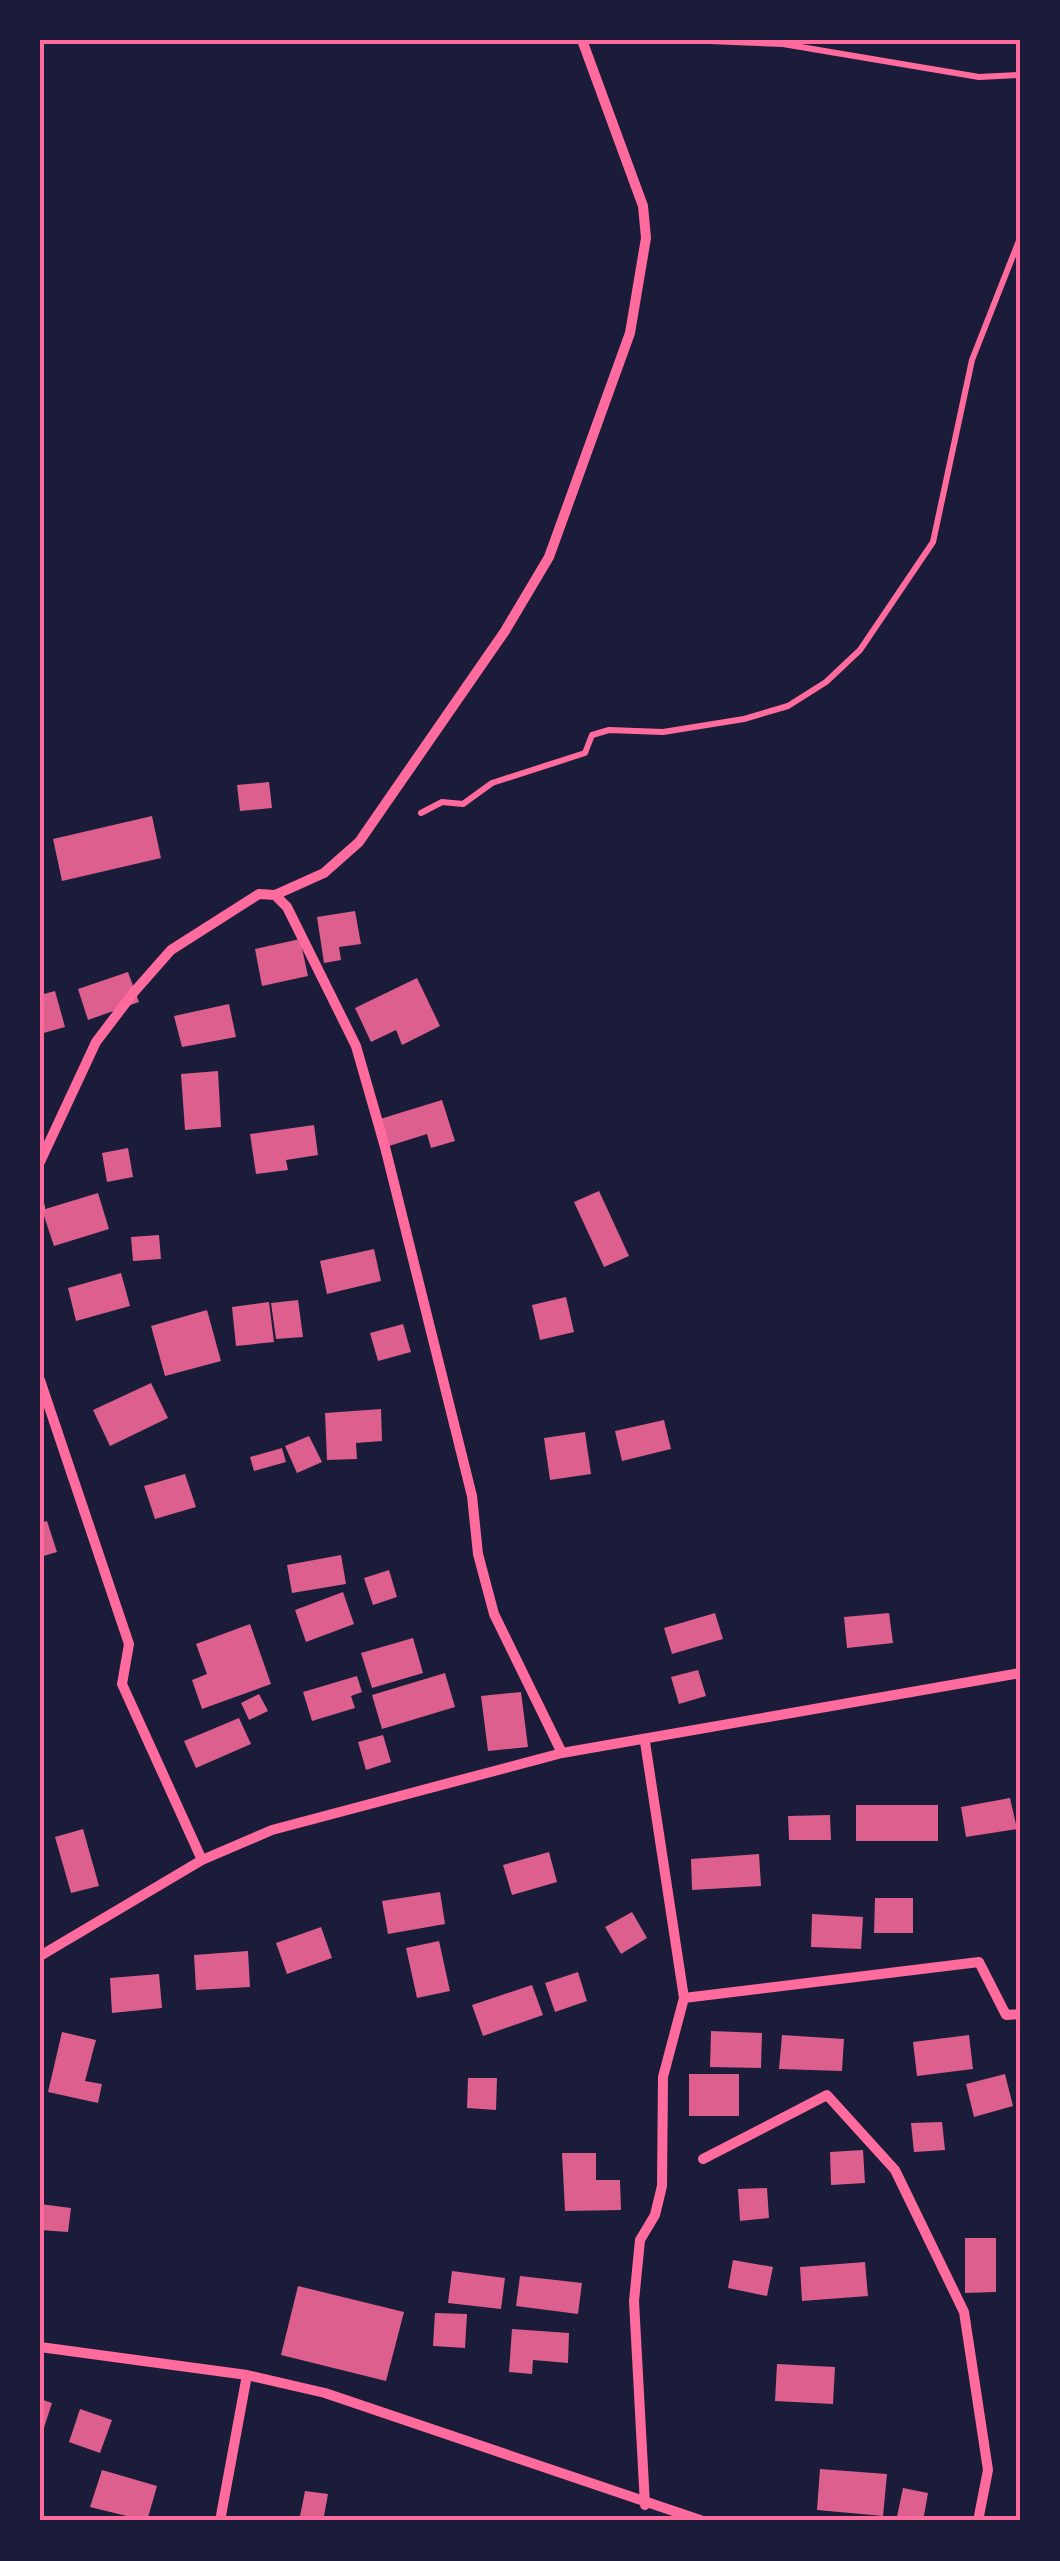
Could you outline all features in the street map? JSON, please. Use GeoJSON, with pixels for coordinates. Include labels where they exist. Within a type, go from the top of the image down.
{"type":"FeatureCollection","features":[{"type":"Feature","properties":{"kind":"street"},"geometry":{"type":"LineString","coordinates":[[40,1157],[96,1042],[172,950],[259,894],[275,895],[343,860],[506,631],[514,609],[532,591],[549,557],[630,333],[644,264],[643,206],[582,40]]}},
{"type":"Feature","properties":{"kind":"street"},"geometry":{"type":"LineString","coordinates":[[275,895],[287,907],[356,1046],[386,1147],[472,1496],[478,1554],[494,1614],[562,1753]]}},
{"type":"Feature","properties":{"kind":"street"},"geometry":{"type":"LineString","coordinates":[[40,1380],[129,1644],[122,1684],[202,1860]]}},
{"type":"Feature","properties":{"kind":"street"},"geometry":{"type":"LineString","coordinates":[[40,1956],[202,1860],[272,1830],[562,1753],[644,1742],[848,1700],[1020,1673]]}},
{"type":"Feature","properties":{"kind":"street"},"geometry":{"type":"LineString","coordinates":[[644,1742],[684,1998],[662,2078],[662,2186],[655,2216],[640,2240],[634,2302],[645,2505]]}},
{"type":"Feature","properties":{"kind":"street"},"geometry":{"type":"LineString","coordinates":[[684,1998],[979,1962],[1006,2015],[1020,2014]]}},
{"type":"Feature","properties":{"kind":"street"},"geometry":{"type":"LineString","coordinates":[[703,2158],[827,2094],[895,2170],[964,2312],[988,2470],[978,2521]]}},
{"type":"Feature","properties":{"kind":"street"},"geometry":{"type":"LineString","coordinates":[[40,2346],[247,2375],[325,2394],[645,2505],[704,2521]]}},
{"type":"Feature","properties":{"kind":"street"},"geometry":{"type":"LineString","coordinates":[[220,2521],[247,2375]]}},
{"type":"Feature","properties":{"kind":"path"},"geometry":{"type":"LineString","coordinates":[[685,40],[783,44],[978,77],[1020,76]]}},
{"type":"Feature","properties":{"kind":"path"},"geometry":{"type":"LineString","coordinates":[[368,824],[389,828],[442,802],[463,804],[492,783],[585,752],[592,735],[609,730],[664,732],[744,720],[788,706],[826,682],[860,650],[895,604],[933,542],[972,360],[1020,238]]}},
{"type":"Feature","properties":{"kind":"building"},"geometry":{"type":"Polygon","coordinates":[[[269,782],[272,808],[240,811],[237,785],[269,782]]]}},
{"type":"Feature","properties":{"kind":"building"},"geometry":{"type":"Polygon","coordinates":[[[152,816],[161,858],[62,881],[53,839],[152,816]]]}},
{"type":"Feature","properties":{"kind":"building"},"geometry":{"type":"Polygon","coordinates":[[[355,911],[361,944],[339,947],[341,960],[324,963],[317,917],[355,911]]]}},
{"type":"Feature","properties":{"kind":"building"},"geometry":{"type":"Polygon","coordinates":[[[300,939],[308,976],[262,986],[255,949],[300,939]]]}},
{"type":"Feature","properties":{"kind":"building"},"geometry":{"type":"Polygon","coordinates":[[[128,972],[139,1002],[88,1020],[78,989],[128,972]]]}},
{"type":"Feature","properties":{"kind":"building"},"geometry":{"type":"Polygon","coordinates":[[[417,978],[440,1026],[402,1045],[396,1030],[371,1042],[355,1008],[417,978]]]}},
{"type":"Feature","properties":{"kind":"building"},"geometry":{"type":"Polygon","coordinates":[[[55,991],[65,1027],[40,1034],[40,995],[55,991]]]}},
{"type":"Feature","properties":{"kind":"building"},"geometry":{"type":"Polygon","coordinates":[[[229,1004],[236,1037],[182,1047],[174,1016],[229,1004]]]}},
{"type":"Feature","properties":{"kind":"building"},"geometry":{"type":"Polygon","coordinates":[[[218,1071],[221,1127],[185,1130],[181,1074],[218,1071]]]}},
{"type":"Feature","properties":{"kind":"building"},"geometry":{"type":"Polygon","coordinates":[[[442,1100],[455,1141],[431,1148],[427,1134],[389,1146],[380,1119],[442,1100]]]}},
{"type":"Feature","properties":{"kind":"building"},"geometry":{"type":"Polygon","coordinates":[[[314,1125],[318,1155],[286,1160],[288,1170],[256,1174],[250,1134],[314,1125]]]}},
{"type":"Feature","properties":{"kind":"building"},"geometry":{"type":"Polygon","coordinates":[[[128,1148],[133,1177],[107,1182],[102,1153],[128,1148]]]}},
{"type":"Feature","properties":{"kind":"building"},"geometry":{"type":"Polygon","coordinates":[[[599,1191],[629,1256],[604,1267],[574,1202],[599,1191]]]}},
{"type":"Feature","properties":{"kind":"building"},"geometry":{"type":"Polygon","coordinates":[[[98,1193],[109,1229],[54,1246],[42,1210],[98,1193]]]}},
{"type":"Feature","properties":{"kind":"building"},"geometry":{"type":"Polygon","coordinates":[[[159,1235],[161,1259],[133,1261],[131,1237],[159,1235]]]}},
{"type":"Feature","properties":{"kind":"building"},"geometry":{"type":"Polygon","coordinates":[[[374,1249],[381,1281],[327,1294],[320,1261],[374,1249]]]}},
{"type":"Feature","properties":{"kind":"building"},"geometry":{"type":"Polygon","coordinates":[[[121,1273],[130,1306],[76,1321],[68,1288],[121,1273]]]}},
{"type":"Feature","properties":{"kind":"building"},"geometry":{"type":"Polygon","coordinates":[[[566,1297],[574,1332],[540,1340],[532,1305],[566,1297]]]}},
{"type":"Feature","properties":{"kind":"building"},"geometry":{"type":"Polygon","coordinates":[[[298,1300],[303,1337],[276,1339],[271,1303],[298,1300]]]}},
{"type":"Feature","properties":{"kind":"building"},"geometry":{"type":"Polygon","coordinates":[[[269,1302],[274,1342],[236,1346],[232,1307],[269,1302]]]}},
{"type":"Feature","properties":{"kind":"building"},"geometry":{"type":"Polygon","coordinates":[[[207,1310],[221,1361],[165,1376],[151,1326],[207,1310]]]}},
{"type":"Feature","properties":{"kind":"building"},"geometry":{"type":"Polygon","coordinates":[[[403,1324],[411,1352],[378,1361],[370,1333],[403,1324]]]}},
{"type":"Feature","properties":{"kind":"building"},"geometry":{"type":"Polygon","coordinates":[[[151,1383],[168,1418],[110,1446],[93,1410],[151,1383]]]}},
{"type":"Feature","properties":{"kind":"building"},"geometry":{"type":"Polygon","coordinates":[[[381,1409],[382,1441],[356,1443],[357,1459],[327,1460],[325,1413],[381,1409]]]}},
{"type":"Feature","properties":{"kind":"building"},"geometry":{"type":"Polygon","coordinates":[[[664,1420],[671,1449],[622,1461],[615,1431],[664,1420]]]}},
{"type":"Feature","properties":{"kind":"building"},"geometry":{"type":"Polygon","coordinates":[[[585,1432],[591,1474],[550,1480],[544,1438],[585,1432]]]}},
{"type":"Feature","properties":{"kind":"building"},"geometry":{"type":"Polygon","coordinates":[[[309,1436],[322,1462],[297,1473],[285,1446],[309,1436]]]}},
{"type":"Feature","properties":{"kind":"building"},"geometry":{"type":"Polygon","coordinates":[[[282,1448],[286,1462],[254,1471],[250,1457],[282,1448]]]}},
{"type":"Feature","properties":{"kind":"building"},"geometry":{"type":"Polygon","coordinates":[[[185,1474],[196,1507],[155,1519],[144,1486],[185,1474]]]}},
{"type":"Feature","properties":{"kind":"building"},"geometry":{"type":"Polygon","coordinates":[[[47,1521],[57,1552],[40,1557],[40,1523],[47,1521]]]}},
{"type":"Feature","properties":{"kind":"building"},"geometry":{"type":"Polygon","coordinates":[[[341,1555],[346,1584],[292,1593],[287,1565],[341,1555]]]}},
{"type":"Feature","properties":{"kind":"building"},"geometry":{"type":"Polygon","coordinates":[[[389,1570],[397,1597],[373,1605],[364,1578],[389,1570]]]}},
{"type":"Feature","properties":{"kind":"building"},"geometry":{"type":"Polygon","coordinates":[[[343,1592],[354,1624],[306,1642],[295,1610],[343,1592]]]}},
{"type":"Feature","properties":{"kind":"building"},"geometry":{"type":"Polygon","coordinates":[[[715,1613],[723,1639],[672,1654],[664,1628],[715,1613]]]}},
{"type":"Feature","properties":{"kind":"building"},"geometry":{"type":"Polygon","coordinates":[[[889,1613],[893,1643],[847,1648],[844,1617],[889,1613]]]}},
{"type":"Feature","properties":{"kind":"building"},"geometry":{"type":"Polygon","coordinates":[[[250,1624],[271,1684],[202,1709],[192,1680],[207,1674],[196,1644],[250,1624]]]}},
{"type":"Feature","properties":{"kind":"building"},"geometry":{"type":"Polygon","coordinates":[[[413,1638],[423,1673],[372,1688],[361,1653],[413,1638]]]}},
{"type":"Feature","properties":{"kind":"building"},"geometry":{"type":"Polygon","coordinates":[[[698,1670],[706,1696],[679,1704],[671,1677],[698,1670]]]}},
{"type":"Feature","properties":{"kind":"building"},"geometry":{"type":"Polygon","coordinates":[[[445,1673],[455,1707],[382,1729],[372,1695],[445,1673]]]}},
{"type":"Feature","properties":{"kind":"building"},"geometry":{"type":"Polygon","coordinates":[[[357,1676],[362,1692],[351,1696],[355,1708],[312,1721],[303,1692],[357,1676]]]}},
{"type":"Feature","properties":{"kind":"building"},"geometry":{"type":"Polygon","coordinates":[[[521,1692],[528,1747],[488,1751],[481,1696],[521,1692]]]}},
{"type":"Feature","properties":{"kind":"building"},"geometry":{"type":"Polygon","coordinates":[[[259,1694],[268,1711],[249,1720],[241,1703],[259,1694]]]}},
{"type":"Feature","properties":{"kind":"building"},"geometry":{"type":"Polygon","coordinates":[[[239,1718],[251,1744],[196,1768],[184,1741],[239,1718]]]}},
{"type":"Feature","properties":{"kind":"building"},"geometry":{"type":"Polygon","coordinates":[[[383,1735],[391,1762],[366,1770],[358,1742],[383,1735]]]}},
{"type":"Feature","properties":{"kind":"building"},"geometry":{"type":"Polygon","coordinates":[[[1010,1798],[1017,1829],[966,1837],[961,1807],[1010,1798]]]}},
{"type":"Feature","properties":{"kind":"building"},"geometry":{"type":"Polygon","coordinates":[[[856,1805],[938,1805],[938,1841],[856,1841],[856,1805]]]}},
{"type":"Feature","properties":{"kind":"building"},"geometry":{"type":"Polygon","coordinates":[[[830,1815],[831,1840],[789,1840],[788,1816],[830,1815]]]}},
{"type":"Feature","properties":{"kind":"building"},"geometry":{"type":"Polygon","coordinates":[[[83,1829],[99,1886],[71,1893],[55,1837],[83,1829]]]}},
{"type":"Feature","properties":{"kind":"building"},"geometry":{"type":"Polygon","coordinates":[[[549,1852],[557,1882],[512,1895],[503,1865],[549,1852]]]}},
{"type":"Feature","properties":{"kind":"building"},"geometry":{"type":"Polygon","coordinates":[[[759,1854],[761,1886],[692,1890],[691,1859],[759,1854]]]}},
{"type":"Feature","properties":{"kind":"building"},"geometry":{"type":"Polygon","coordinates":[[[440,1892],[445,1924],[388,1934],[382,1901],[440,1892]]]}},
{"type":"Feature","properties":{"kind":"building"},"geometry":{"type":"Polygon","coordinates":[[[875,1898],[913,1898],[913,1933],[874,1933],[875,1898]]]}},
{"type":"Feature","properties":{"kind":"building"},"geometry":{"type":"Polygon","coordinates":[[[632,1912],[647,1938],[621,1954],[605,1927],[632,1912]]]}},
{"type":"Feature","properties":{"kind":"building"},"geometry":{"type":"Polygon","coordinates":[[[812,1914],[863,1917],[861,1949],[811,1947],[812,1914]]]}},
{"type":"Feature","properties":{"kind":"building"},"geometry":{"type":"Polygon","coordinates":[[[321,1927],[332,1958],[287,1974],[276,1943],[321,1927]]]}},
{"type":"Feature","properties":{"kind":"building"},"geometry":{"type":"Polygon","coordinates":[[[439,1941],[450,1991],[417,1998],[406,1948],[439,1941]]]}},
{"type":"Feature","properties":{"kind":"building"},"geometry":{"type":"Polygon","coordinates":[[[248,1951],[250,1987],[196,1990],[194,1955],[248,1951]]]}},
{"type":"Feature","properties":{"kind":"building"},"geometry":{"type":"Polygon","coordinates":[[[578,1972],[587,2001],[555,2012],[545,1983],[578,1972]]]}},
{"type":"Feature","properties":{"kind":"building"},"geometry":{"type":"Polygon","coordinates":[[[159,1974],[162,2008],[112,2013],[110,1978],[159,1974]]]}},
{"type":"Feature","properties":{"kind":"building"},"geometry":{"type":"Polygon","coordinates":[[[532,1985],[543,2015],[483,2036],[472,2005],[532,1985]]]}},
{"type":"Feature","properties":{"kind":"building"},"geometry":{"type":"Polygon","coordinates":[[[711,2031],[762,2033],[761,2068],[710,2067],[711,2031]]]}},
{"type":"Feature","properties":{"kind":"building"},"geometry":{"type":"Polygon","coordinates":[[[62,2032],[96,2040],[85,2081],[102,2084],[98,2103],[48,2092],[62,2032]]]}},
{"type":"Feature","properties":{"kind":"building"},"geometry":{"type":"Polygon","coordinates":[[[782,2035],[844,2039],[842,2071],[779,2069],[782,2035]]]}},
{"type":"Feature","properties":{"kind":"building"},"geometry":{"type":"Polygon","coordinates":[[[969,2035],[973,2069],[917,2076],[913,2042],[969,2035]]]}},
{"type":"Feature","properties":{"kind":"building"},"geometry":{"type":"Polygon","coordinates":[[[689,2074],[739,2074],[739,2116],[689,2116],[689,2074]]]}},
{"type":"Feature","properties":{"kind":"building"},"geometry":{"type":"Polygon","coordinates":[[[1005,2074],[1013,2106],[974,2117],[966,2084],[1005,2074]]]}},
{"type":"Feature","properties":{"kind":"building"},"geometry":{"type":"Polygon","coordinates":[[[468,2078],[497,2078],[496,2110],[467,2108],[468,2078]]]}},
{"type":"Feature","properties":{"kind":"building"},"geometry":{"type":"Polygon","coordinates":[[[942,2122],[945,2150],[914,2152],[911,2123],[942,2122]]]}},
{"type":"Feature","properties":{"kind":"building"},"geometry":{"type":"Polygon","coordinates":[[[863,2150],[865,2183],[831,2185],[830,2152],[863,2150]]]}},
{"type":"Feature","properties":{"kind":"building"},"geometry":{"type":"Polygon","coordinates":[[[562,2153],[596,2153],[596,2180],[620,2180],[621,2210],[565,2211],[562,2153]]]}},
{"type":"Feature","properties":{"kind":"building"},"geometry":{"type":"Polygon","coordinates":[[[767,2188],[769,2218],[740,2221],[738,2189],[767,2188]]]}},
{"type":"Feature","properties":{"kind":"building"},"geometry":{"type":"Polygon","coordinates":[[[40,2204],[71,2208],[68,2232],[40,2230],[40,2204]]]}},
{"type":"Feature","properties":{"kind":"building"},"geometry":{"type":"Polygon","coordinates":[[[965,2238],[996,2238],[996,2292],[965,2293],[965,2238]]]}},
{"type":"Feature","properties":{"kind":"building"},"geometry":{"type":"Polygon","coordinates":[[[733,2260],[773,2267],[767,2296],[728,2288],[733,2260]]]}},
{"type":"Feature","properties":{"kind":"building"},"geometry":{"type":"Polygon","coordinates":[[[865,2262],[868,2296],[802,2301],[800,2267],[865,2262]]]}},
{"type":"Feature","properties":{"kind":"building"},"geometry":{"type":"Polygon","coordinates":[[[452,2271],[505,2278],[501,2309],[448,2303],[452,2271]]]}},
{"type":"Feature","properties":{"kind":"building"},"geometry":{"type":"Polygon","coordinates":[[[520,2276],[582,2283],[578,2314],[516,2306],[520,2276]]]}},
{"type":"Feature","properties":{"kind":"building"},"geometry":{"type":"Polygon","coordinates":[[[298,2286],[404,2312],[386,2381],[281,2355],[298,2286]]]}},
{"type":"Feature","properties":{"kind":"building"},"geometry":{"type":"Polygon","coordinates":[[[435,2313],[467,2314],[465,2348],[433,2346],[435,2313]]]}},
{"type":"Feature","properties":{"kind":"building"},"geometry":{"type":"Polygon","coordinates":[[[512,2329],[569,2333],[568,2363],[533,2360],[532,2374],[509,2372],[512,2329]]]}},
{"type":"Feature","properties":{"kind":"building"},"geometry":{"type":"Polygon","coordinates":[[[777,2364],[835,2367],[833,2404],[775,2401],[777,2364]]]}},
{"type":"Feature","properties":{"kind":"building"},"geometry":{"type":"Polygon","coordinates":[[[40,2399],[52,2403],[41,2437],[40,2437],[40,2399]]]}},
{"type":"Feature","properties":{"kind":"building"},"geometry":{"type":"Polygon","coordinates":[[[80,2409],[112,2420],[100,2453],[69,2442],[80,2409]]]}},
{"type":"Feature","properties":{"kind":"building"},"geometry":{"type":"Polygon","coordinates":[[[820,2469],[887,2474],[883,2516],[817,2510],[820,2469]]]}},
{"type":"Feature","properties":{"kind":"building"},"geometry":{"type":"Polygon","coordinates":[[[102,2470],[157,2486],[147,2521],[90,2507],[102,2470]]]}},
{"type":"Feature","properties":{"kind":"building"},"geometry":{"type":"Polygon","coordinates":[[[903,2488],[928,2493],[923,2521],[896,2521],[903,2488]]]}},
{"type":"Feature","properties":{"kind":"building"},"geometry":{"type":"Polygon","coordinates":[[[305,2491],[328,2494],[323,2521],[299,2521],[305,2491]]]}}]}
